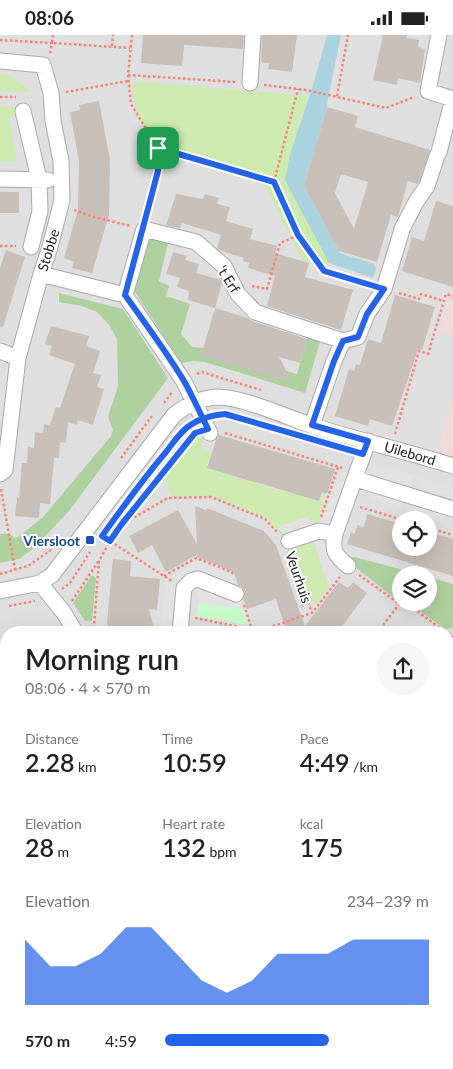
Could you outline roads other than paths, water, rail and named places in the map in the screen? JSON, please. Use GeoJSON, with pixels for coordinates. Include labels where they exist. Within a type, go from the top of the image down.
{"type":"FeatureCollection","features":[{"type":"Feature","properties":{"kind":"street"},"geometry":{"type":"LineString","coordinates":[[250,83],[253,35]]}},
{"type":"Feature","properties":{"kind":"street"},"geometry":{"type":"LineString","coordinates":[[312,425],[334,361],[343,341],[358,337],[367,314],[384,289],[402,231],[416,202],[431,178],[453,99],[428,91],[439,35]]}},
{"type":"Feature","properties":{"kind":"street","name":"Stobbe"},"geometry":{"type":"LineString","coordinates":[[0,61],[44,65],[61,161],[62,181],[61,205],[18,358],[5,470],[0,474]]}},
{"type":"Feature","properties":{"kind":"street"},"geometry":{"type":"LineString","coordinates":[[24,111],[39,179],[40,211],[31,247]]}},
{"type":"Feature","properties":{"kind":"street"},"geometry":{"type":"LineString","coordinates":[[0,179],[62,181]]}},
{"type":"Feature","properties":{"kind":"street","name":"'t Erf"},"geometry":{"type":"LineString","coordinates":[[125,295],[144,229],[196,242],[224,266],[238,294],[255,312],[343,341]]}},
{"type":"Feature","properties":{"kind":"street"},"geometry":{"type":"LineString","coordinates":[[41,274],[125,295],[183,379],[207,427]]}},
{"type":"Feature","properties":{"kind":"street"},"geometry":{"type":"LineString","coordinates":[[0,351],[18,358]]}},
{"type":"Feature","properties":{"kind":"street"},"geometry":{"type":"LineString","coordinates":[[0,591],[40,583],[52,575],[174,415],[183,408],[204,399],[217,397],[232,398],[312,425],[368,441],[335,533],[334,551],[338,558],[348,566]]}},
{"type":"Feature","properties":{"kind":"street","name":"Uilebord"},"geometry":{"type":"LineString","coordinates":[[368,441],[453,466]]}},
{"type":"Feature","properties":{"kind":"street"},"geometry":{"type":"LineString","coordinates":[[357,476],[453,509]]}},
{"type":"Feature","properties":{"kind":"street","name":"Veurhuis"},"geometry":{"type":"LineString","coordinates":[[287,543],[317,532],[335,533]]}},
{"type":"Feature","properties":{"kind":"street"},"geometry":{"type":"LineString","coordinates":[[180,626],[184,588],[191,581],[198,579],[236,594]]}},
{"type":"Feature","properties":{"kind":"street"},"geometry":{"type":"LineString","coordinates":[[40,583],[72,626]]}},
{"type":"Feature","properties":{"kind":"water"},"geometry":{"type":"Polygon","coordinates":[[[327,35],[341,35],[327,107],[304,186],[340,253],[374,264],[376,269],[373,278],[329,263],[285,180],[290,154],[314,82],[327,35]]]}},
{"type":"Feature","properties":{"kind":"place","name":"Viersloot"},"geometry":{"type":"Point","coordinates":[90,540]}}]}
